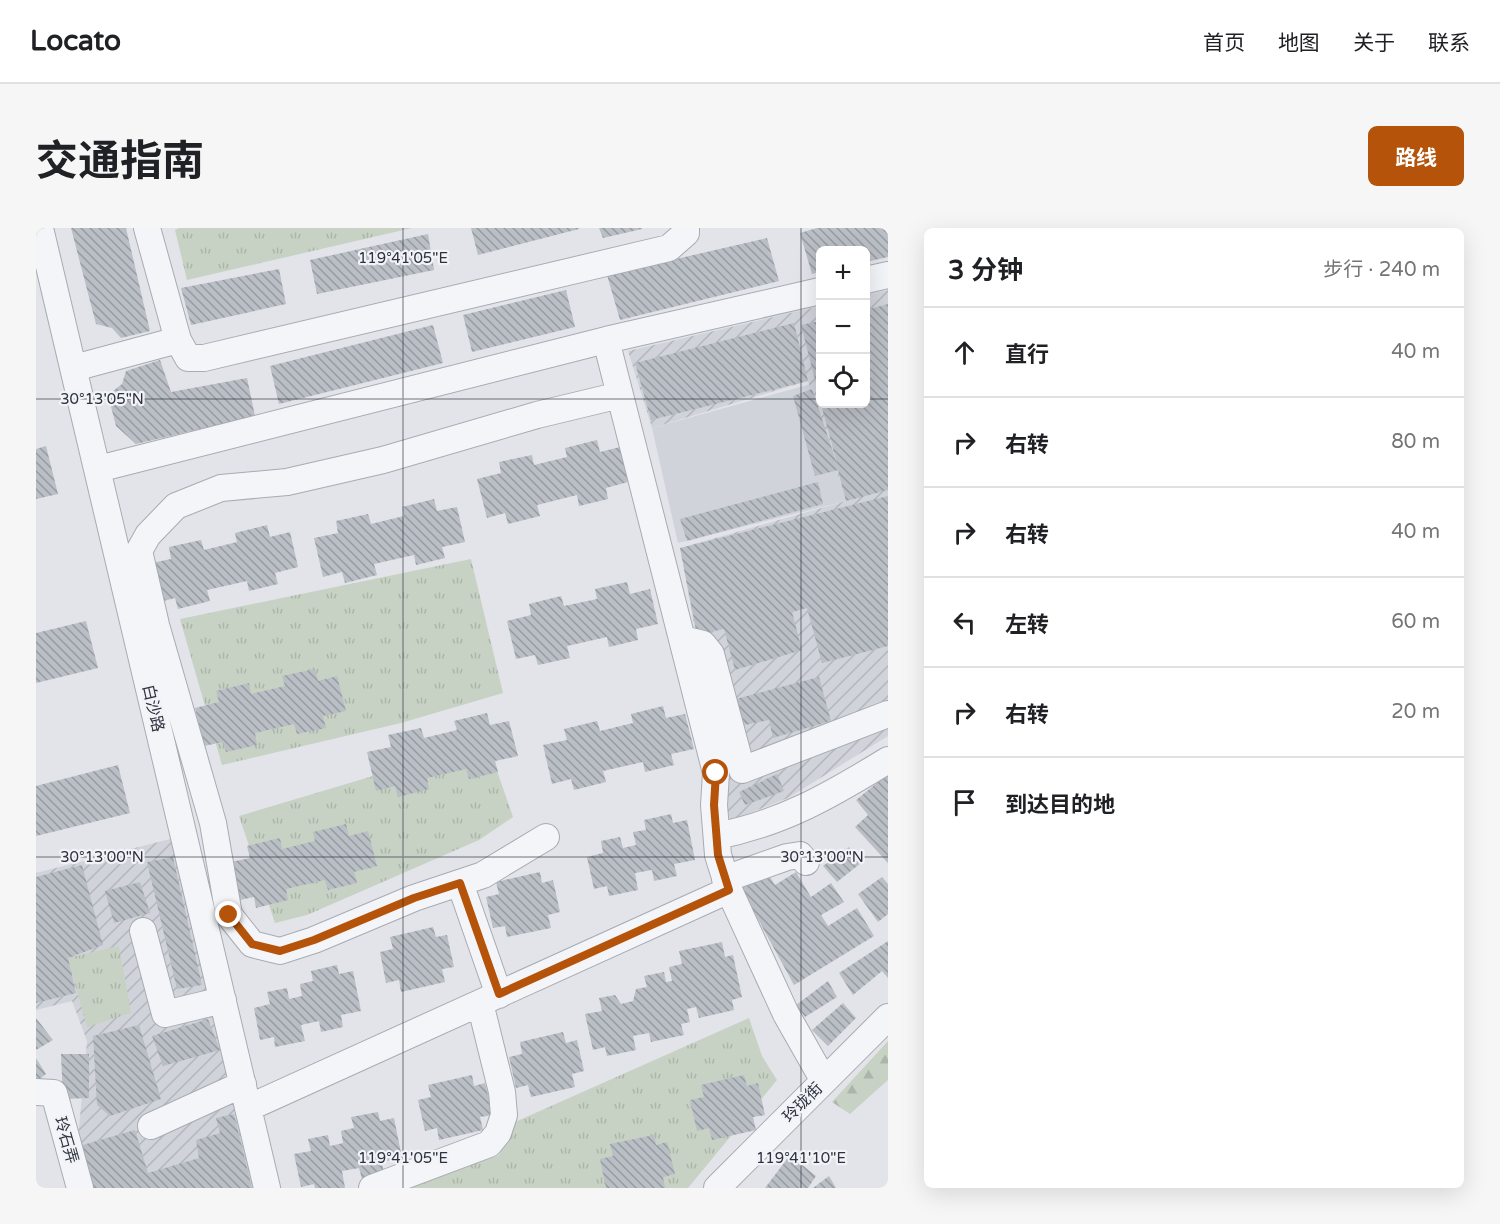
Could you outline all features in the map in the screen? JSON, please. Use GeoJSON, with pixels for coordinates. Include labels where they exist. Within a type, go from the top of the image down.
{"type":"FeatureCollection","features":[{"type":"Feature","properties":{"kind":"street","name":"白沙路"},"geometry":{"type":"LineString","coordinates":[[40,228],[267,1188]]}},
{"type":"Feature","properties":{"kind":"street"},"geometry":{"type":"LineString","coordinates":[[147,228],[178,340],[188,358],[204,358],[669,248],[686,233],[686,228]]}},
{"type":"Feature","properties":{"kind":"street"},"geometry":{"type":"LineString","coordinates":[[870,279],[888,275]]}},
{"type":"Feature","properties":{"kind":"street"},"geometry":{"type":"LineString","coordinates":[[98,469],[606,340],[816,292]]}},
{"type":"Feature","properties":{"kind":"street"},"geometry":{"type":"LineString","coordinates":[[74,368],[178,340]]}},
{"type":"Feature","properties":{"kind":"street"},"geometry":{"type":"LineString","coordinates":[[606,340],[716,773],[714,805],[718,855],[727,885],[786,1014],[824,1081]]}},
{"type":"Feature","properties":{"kind":"street"},"geometry":{"type":"LineString","coordinates":[[546,837],[483,875],[414,898],[314,940],[280,951],[252,944],[229,915],[213,823],[158,633],[138,551],[148,535],[176,506],[221,488],[287,482],[383,460],[537,415],[620,395]]}},
{"type":"Feature","properties":{"kind":"street"},"geometry":{"type":"LineString","coordinates":[[682,639],[703,644],[711,654],[742,770],[888,714]]}},
{"type":"Feature","properties":{"kind":"street"},"geometry":{"type":"LineString","coordinates":[[717,836],[750,830],[793,814],[888,760]]}},
{"type":"Feature","properties":{"kind":"street"},"geometry":{"type":"LineString","coordinates":[[178,808],[207,801]]}},
{"type":"Feature","properties":{"kind":"street"},"geometry":{"type":"LineString","coordinates":[[151,1126],[245,1096],[489,999],[787,857],[800,855],[806,862]]}},
{"type":"Feature","properties":{"kind":"street"},"geometry":{"type":"LineString","coordinates":[[372,1188],[489,1144],[498,1132],[504,1115],[489,999],[460,883]]}},
{"type":"Feature","properties":{"kind":"street"},"geometry":{"type":"LineString","coordinates":[[143,931],[165,1014],[223,1000]]}},
{"type":"Feature","properties":{"kind":"street","name":"玲珑街"},"geometry":{"type":"LineString","coordinates":[[717,1188],[888,1017]]}},
{"type":"Feature","properties":{"kind":"street","name":"玲石弄"},"geometry":{"type":"LineString","coordinates":[[45,1092],[80,1188]]}},
{"type":"Feature","properties":{"kind":"shaded area"},"geometry":{"type":"Polygon","coordinates":[[[888,290],[888,736],[788,798],[730,821],[680,548],[846,501],[817,408],[870,408],[870,294],[888,290]]]}},
{"type":"Feature","properties":{"kind":"shaded area"},"geometry":{"type":"Polygon","coordinates":[[[816,307],[816,406],[808,381],[652,428],[628,351],[816,307]]]}},
{"type":"Feature","properties":{"kind":"shaded area"},"geometry":{"type":"Polygon","coordinates":[[[811,384],[816,408],[818,408],[846,501],[678,543],[652,428],[811,384]]]}},
{"type":"Feature","properties":{"kind":"shaded area"},"geometry":{"type":"Polygon","coordinates":[[[174,838],[257,1188],[92,1188],[78,1138],[87,1041],[72,1001],[36,1010],[36,873],[174,838]]]}},
{"type":"Feature","properties":{"kind":"green space"},"geometry":{"type":"Polygon","coordinates":[[[179,228],[412,228],[187,280],[175,230],[179,228]]]}},
{"type":"Feature","properties":{"kind":"green space"},"geometry":{"type":"Polygon","coordinates":[[[471,559],[503,693],[401,723],[222,765],[180,619],[471,559]]]}},
{"type":"Feature","properties":{"kind":"green space"},"geometry":{"type":"Polygon","coordinates":[[[487,742],[513,817],[479,840],[307,915],[275,923],[239,816],[487,742]]]}},
{"type":"Feature","properties":{"kind":"green space"},"geometry":{"type":"Polygon","coordinates":[[[119,946],[131,1013],[87,1027],[68,958],[119,946]]]}},
{"type":"Feature","properties":{"kind":"green space"},"geometry":{"type":"Polygon","coordinates":[[[749,1018],[762,1056],[777,1080],[688,1188],[408,1188],[499,1155],[515,1122],[749,1018]]]}},
{"type":"Feature","properties":{"kind":"green space"},"geometry":{"type":"Polygon","coordinates":[[[888,1041],[888,1080],[850,1114],[832,1102],[888,1041]]]}},
{"type":"Feature","properties":{"kind":"building"},"geometry":{"type":"Polygon","coordinates":[[[71,228],[126,228],[150,331],[121,338],[112,328],[96,324],[71,228]]]}},
{"type":"Feature","properties":{"kind":"building"},"geometry":{"type":"Polygon","coordinates":[[[471,228],[579,228],[579,229],[478,255],[471,228]]]}},
{"type":"Feature","properties":{"kind":"building"},"geometry":{"type":"Polygon","coordinates":[[[599,228],[642,228],[642,229],[603,238],[599,228]]]}},
{"type":"Feature","properties":{"kind":"building"},"geometry":{"type":"Polygon","coordinates":[[[817,228],[888,228],[888,257],[870,261],[870,246],[816,246],[816,273],[812,274],[800,233],[817,228]]]}},
{"type":"Feature","properties":{"kind":"building"},"geometry":{"type":"Polygon","coordinates":[[[428,234],[434,270],[317,294],[310,260],[428,234]]]}},
{"type":"Feature","properties":{"kind":"building"},"geometry":{"type":"Polygon","coordinates":[[[767,238],[779,281],[620,320],[607,275],[767,238]]]}},
{"type":"Feature","properties":{"kind":"building"},"geometry":{"type":"Polygon","coordinates":[[[279,269],[286,304],[191,325],[181,288],[279,269]]]}},
{"type":"Feature","properties":{"kind":"building"},"geometry":{"type":"Polygon","coordinates":[[[566,290],[575,327],[472,352],[463,315],[566,290]]]}},
{"type":"Feature","properties":{"kind":"building"},"geometry":{"type":"Polygon","coordinates":[[[888,304],[888,490],[846,501],[838,470],[815,476],[793,396],[812,389],[816,408],[818,408],[838,467],[822,408],[870,408],[870,309],[888,304]]]}},
{"type":"Feature","properties":{"kind":"building"},"geometry":{"type":"Polygon","coordinates":[[[816,322],[816,383],[801,325],[816,322]]]}},
{"type":"Feature","properties":{"kind":"building"},"geometry":{"type":"Polygon","coordinates":[[[794,323],[808,381],[651,420],[635,363],[794,323]]]}},
{"type":"Feature","properties":{"kind":"building"},"geometry":{"type":"Polygon","coordinates":[[[433,325],[443,363],[279,404],[270,366],[433,325]]]}},
{"type":"Feature","properties":{"kind":"building"},"geometry":{"type":"Polygon","coordinates":[[[160,360],[171,392],[247,378],[255,416],[136,444],[116,426],[108,395],[122,384],[126,371],[160,360]]]}},
{"type":"Feature","properties":{"kind":"building"},"geometry":{"type":"Polygon","coordinates":[[[597,440],[600,452],[620,447],[628,482],[606,488],[608,499],[579,506],[577,495],[537,505],[540,516],[508,524],[505,513],[487,518],[477,479],[501,473],[499,462],[532,455],[534,465],[567,457],[565,448],[597,440]]]}},
{"type":"Feature","properties":{"kind":"building"},"geometry":{"type":"Polygon","coordinates":[[[46,446],[58,494],[36,499],[36,449],[46,446]]]}},
{"type":"Feature","properties":{"kind":"building"},"geometry":{"type":"Polygon","coordinates":[[[818,482],[823,504],[687,541],[680,519],[818,482]]]}},
{"type":"Feature","properties":{"kind":"building"},"geometry":{"type":"Polygon","coordinates":[[[888,496],[888,646],[822,663],[807,608],[792,612],[802,650],[735,670],[724,629],[697,635],[680,548],[888,496]]]}},
{"type":"Feature","properties":{"kind":"building"},"geometry":{"type":"Polygon","coordinates":[[[434,499],[437,511],[457,507],[465,542],[442,547],[445,558],[416,565],[414,555],[374,564],[377,575],[345,583],[342,572],[323,577],[314,538],[338,533],[336,521],[368,514],[371,524],[404,516],[402,507],[434,499]]]}},
{"type":"Feature","properties":{"kind":"building"},"geometry":{"type":"Polygon","coordinates":[[[267,525],[270,537],[290,532],[298,567],[275,573],[278,584],[249,591],[247,581],[207,590],[210,601],[178,609],[175,598],[156,603],[147,564],[171,559],[169,547],[201,540],[204,550],[237,542],[235,533],[267,525]]]}},
{"type":"Feature","properties":{"kind":"building"},"geometry":{"type":"Polygon","coordinates":[[[627,582],[630,594],[650,589],[658,624],[636,629],[638,640],[609,647],[607,637],[567,646],[570,658],[538,665],[535,655],[516,659],[507,621],[531,615],[529,604],[561,596],[564,606],[597,599],[595,589],[627,582]]]}},
{"type":"Feature","properties":{"kind":"building"},"geometry":{"type":"Polygon","coordinates":[[[86,621],[98,668],[36,683],[36,633],[86,621]]]}},
{"type":"Feature","properties":{"kind":"building"},"geometry":{"type":"Polygon","coordinates":[[[315,669],[318,681],[337,676],[346,711],[323,716],[326,728],[297,734],[294,724],[255,733],[257,745],[226,752],[223,742],[204,746],[195,708],[219,702],[216,691],[249,683],[251,694],[285,686],[282,676],[315,669]]]}},
{"type":"Feature","properties":{"kind":"building"},"geometry":{"type":"Polygon","coordinates":[[[819,677],[831,721],[773,738],[769,720],[745,725],[736,699],[819,677]]]}},
{"type":"Feature","properties":{"kind":"building"},"geometry":{"type":"Polygon","coordinates":[[[663,706],[666,718],[685,714],[694,749],[671,754],[674,765],[645,772],[643,762],[603,771],[606,782],[574,790],[571,779],[552,784],[543,745],[567,740],[564,729],[597,721],[600,731],[633,723],[631,714],[663,706]]]}},
{"type":"Feature","properties":{"kind":"building"},"geometry":{"type":"Polygon","coordinates":[[[487,713],[490,725],[509,721],[518,756],[495,761],[498,772],[469,779],[466,769],[427,778],[429,789],[398,797],[395,786],[376,791],[367,752],[391,747],[388,735],[421,728],[424,738],[457,730],[454,721],[487,713]]]}},
{"type":"Feature","properties":{"kind":"building"},"geometry":{"type":"Polygon","coordinates":[[[118,765],[130,813],[36,836],[36,786],[118,765]]]}},
{"type":"Feature","properties":{"kind":"building"},"geometry":{"type":"Polygon","coordinates":[[[777,774],[784,791],[745,805],[739,792],[777,774]]]}},
{"type":"Feature","properties":{"kind":"building"},"geometry":{"type":"Polygon","coordinates":[[[888,774],[888,863],[855,827],[868,815],[856,800],[888,774]]]}},
{"type":"Feature","properties":{"kind":"building"},"geometry":{"type":"Polygon","coordinates":[[[671,814],[673,823],[687,820],[695,860],[674,864],[677,876],[654,881],[652,870],[635,873],[638,890],[609,896],[607,886],[594,889],[587,857],[603,853],[601,841],[620,837],[623,848],[636,845],[633,832],[646,830],[644,820],[671,814]]]}},
{"type":"Feature","properties":{"kind":"building"},"geometry":{"type":"Polygon","coordinates":[[[346,824],[349,836],[368,831],[377,866],[354,872],[357,883],[328,890],[325,880],[286,889],[288,900],[256,908],[254,897],[235,901],[226,863],[250,858],[247,846],[280,838],[282,849],[315,841],[313,832],[346,824]]]}},
{"type":"Feature","properties":{"kind":"building"},"geometry":{"type":"Polygon","coordinates":[[[849,847],[861,863],[837,882],[823,866],[849,847]]]}},
{"type":"Feature","properties":{"kind":"building"},"geometry":{"type":"Polygon","coordinates":[[[173,857],[202,985],[177,989],[147,862],[173,857]]]}},
{"type":"Feature","properties":{"kind":"building"},"geometry":{"type":"Polygon","coordinates":[[[82,865],[103,945],[68,958],[76,993],[36,1003],[36,877],[82,865]]]}},
{"type":"Feature","properties":{"kind":"building"},"geometry":{"type":"Polygon","coordinates":[[[540,872],[542,883],[553,880],[560,912],[548,915],[551,928],[507,937],[505,926],[493,928],[486,897],[499,894],[496,882],[540,872]]]}},
{"type":"Feature","properties":{"kind":"building"},"geometry":{"type":"Polygon","coordinates":[[[796,872],[811,897],[831,883],[844,902],[821,915],[828,926],[857,908],[874,936],[794,985],[741,888],[768,874],[775,885],[796,872]]]}},
{"type":"Feature","properties":{"kind":"building"},"geometry":{"type":"Polygon","coordinates":[[[882,877],[888,884],[888,914],[878,922],[858,894],[882,877]]]}},
{"type":"Feature","properties":{"kind":"building"},"geometry":{"type":"Polygon","coordinates":[[[140,882],[150,913],[114,923],[105,891],[140,882]]]}},
{"type":"Feature","properties":{"kind":"building"},"geometry":{"type":"Polygon","coordinates":[[[433,927],[436,937],[447,935],[454,967],[442,969],[445,982],[401,992],[399,980],[386,983],[380,952],[393,949],[390,937],[433,927]]]}},
{"type":"Feature","properties":{"kind":"building"},"geometry":{"type":"Polygon","coordinates":[[[888,941],[888,978],[882,971],[853,995],[839,973],[888,941]]]}},
{"type":"Feature","properties":{"kind":"building"},"geometry":{"type":"Polygon","coordinates":[[[722,942],[725,957],[733,955],[742,997],[732,1000],[734,1010],[699,1018],[696,1007],[687,1009],[690,1022],[681,1024],[684,1035],[651,1042],[649,1033],[633,1036],[636,1050],[607,1056],[605,1047],[593,1050],[585,1014],[602,1011],[599,998],[615,995],[621,1004],[633,1001],[636,989],[647,987],[644,976],[664,972],[666,982],[672,981],[669,967],[682,964],[679,951],[722,942]]]}},
{"type":"Feature","properties":{"kind":"building"},"geometry":{"type":"Polygon","coordinates":[[[337,965],[339,974],[353,971],[361,1011],[341,1015],[343,1027],[321,1032],[319,1021],[301,1025],[305,1041],[275,1047],[274,1037],[260,1040],[254,1008],[270,1004],[267,992],[287,988],[289,999],[302,996],[300,984],[313,981],[311,971],[337,965]]]}},
{"type":"Feature","properties":{"kind":"building"},"geometry":{"type":"Polygon","coordinates":[[[828,981],[837,997],[805,1017],[796,1005],[828,981]]]}},
{"type":"Feature","properties":{"kind":"building"},"geometry":{"type":"Polygon","coordinates":[[[843,1003],[856,1018],[828,1046],[812,1030],[843,1003]]]}},
{"type":"Feature","properties":{"kind":"building"},"geometry":{"type":"Polygon","coordinates":[[[36,1018],[53,1040],[36,1050],[36,1018]]]}},
{"type":"Feature","properties":{"kind":"building"},"geometry":{"type":"Polygon","coordinates":[[[208,1019],[220,1050],[163,1066],[152,1036],[208,1019]]]}},
{"type":"Feature","properties":{"kind":"building"},"geometry":{"type":"Polygon","coordinates":[[[139,1025],[161,1099],[110,1116],[97,1105],[93,1036],[139,1025]]]}},
{"type":"Feature","properties":{"kind":"building"},"geometry":{"type":"Polygon","coordinates":[[[563,1032],[566,1043],[577,1040],[584,1071],[572,1074],[575,1087],[531,1097],[528,1085],[516,1088],[509,1057],[522,1054],[520,1042],[563,1032]]]}},
{"type":"Feature","properties":{"kind":"building"},"geometry":{"type":"Polygon","coordinates":[[[61,1054],[89,1054],[89,1098],[63,1099],[61,1054]]]}},
{"type":"Feature","properties":{"kind":"building"},"geometry":{"type":"Polygon","coordinates":[[[36,1058],[46,1074],[36,1082],[36,1058]]]}},
{"type":"Feature","properties":{"kind":"building"},"geometry":{"type":"Polygon","coordinates":[[[472,1075],[474,1086],[485,1083],[493,1115],[480,1117],[483,1130],[439,1140],[437,1128],[425,1131],[418,1100],[431,1097],[428,1085],[472,1075]]]}},
{"type":"Feature","properties":{"kind":"building"},"geometry":{"type":"Polygon","coordinates":[[[744,1075],[747,1086],[758,1083],[765,1115],[753,1117],[756,1130],[712,1140],[709,1128],[697,1131],[690,1100],[704,1097],[701,1085],[744,1075]]]}},
{"type":"Feature","properties":{"kind":"building"},"geometry":{"type":"Polygon","coordinates":[[[378,1112],[380,1121],[394,1118],[402,1158],[382,1162],[384,1174],[362,1179],[359,1168],[342,1171],[345,1188],[315,1188],[314,1184],[301,1187],[294,1154],[311,1151],[308,1139],[328,1135],[330,1146],[343,1143],[341,1131],[354,1128],[351,1117],[378,1112]]]}},
{"type":"Feature","properties":{"kind":"building"},"geometry":{"type":"Polygon","coordinates":[[[234,1114],[252,1188],[90,1188],[79,1146],[135,1130],[148,1173],[199,1158],[196,1140],[220,1133],[216,1118],[234,1114]]]}},
{"type":"Feature","properties":{"kind":"building"},"geometry":{"type":"Polygon","coordinates":[[[654,1135],[656,1145],[667,1142],[675,1174],[663,1177],[665,1188],[606,1188],[600,1159],[613,1156],[610,1144],[654,1135]]]}},
{"type":"Feature","properties":{"kind":"building"},"geometry":{"type":"Polygon","coordinates":[[[790,1155],[816,1176],[808,1188],[765,1188],[790,1155]]]}},
{"type":"Feature","properties":{"kind":"building"},"geometry":{"type":"Polygon","coordinates":[[[829,1176],[836,1188],[813,1188],[829,1176]]]}},
{"type":"Feature","properties":{"kind":"route"},"geometry":{"type":"LineString","coordinates":[[229,915],[252,944],[280,951],[314,940],[414,898],[460,883],[499,994],[729,890],[718,855],[714,805],[716,773]]}}]}
